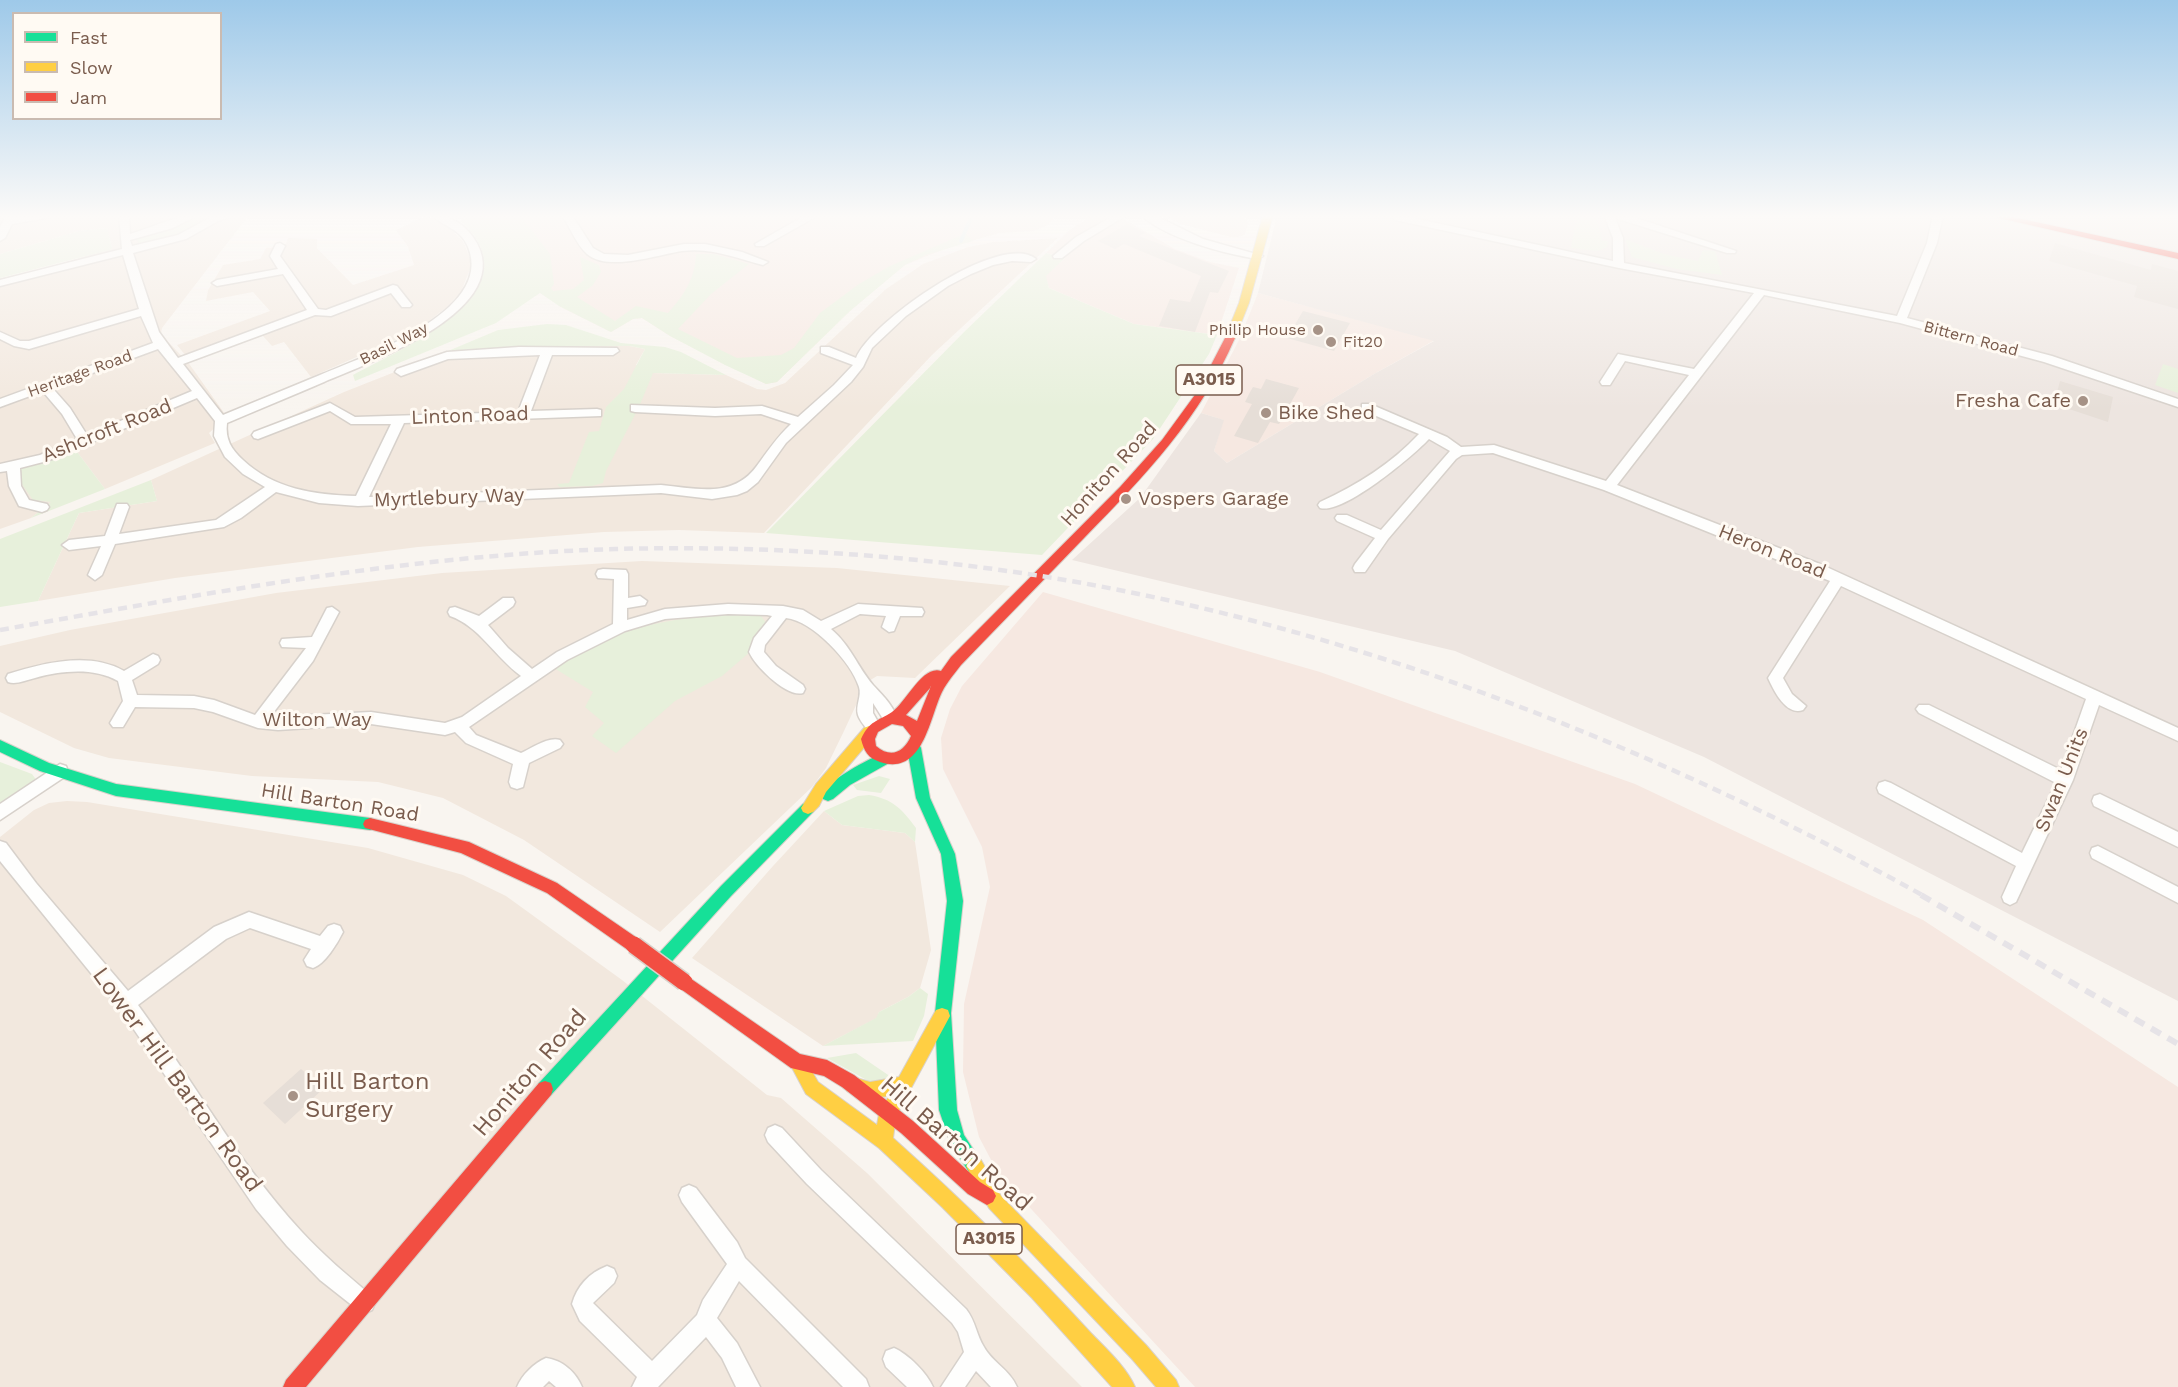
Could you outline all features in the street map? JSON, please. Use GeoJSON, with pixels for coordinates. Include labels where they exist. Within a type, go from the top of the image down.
{"type":"FeatureCollection","features":[{"type":"Feature","properties":{"kind":"main road","name":"Honiton Road"},"geometry":{"type":"LineString","coordinates":[[893,718],[926,683],[956,661],[1151,463],[1203,391],[1224,355],[1251,280]]}},
{"type":"Feature","properties":{"kind":"main road","name":"Honiton Road"},"geometry":{"type":"LineString","coordinates":[[916,742],[937,688],[956,661]]}},
{"type":"Feature","properties":{"kind":"main road"},"geometry":{"type":"LineString","coordinates":[[893,718],[914,725],[916,742],[903,757],[886,759],[872,754],[869,749],[867,738],[871,730],[893,718]]}},
{"type":"Feature","properties":{"kind":"main road","name":"Honiton Road"},"geometry":{"type":"LineString","coordinates":[[814,802],[821,788],[871,730]]}},
{"type":"Feature","properties":{"kind":"main road","name":"A3015"},"geometry":{"type":"LineString","coordinates":[[916,742],[923,798],[948,854],[955,901],[943,1013],[948,1110],[957,1139],[983,1178],[995,1202]]}},
{"type":"Feature","properties":{"kind":"main road","name":"Hill Barton Road"},"geometry":{"type":"LineString","coordinates":[[0,746],[45,767],[116,790],[358,822],[401,830],[464,847],[552,888],[797,1062],[827,1068],[907,1127],[974,1188],[995,1202],[1139,1352],[1169,1387]]}},
{"type":"Feature","properties":{"kind":"main road","name":"Honiton Road"},"geometry":{"type":"LineString","coordinates":[[293,1387],[514,1123],[726,891],[814,802],[886,759]]}},
{"type":"Feature","properties":{"kind":"main road","name":"A3015"},"geometry":{"type":"LineString","coordinates":[[886,759],[923,798]]}},
{"type":"Feature","properties":{"kind":"main road","name":"A3015"},"geometry":{"type":"LineString","coordinates":[[885,1142],[884,1132],[888,1114],[943,1013]]}},
{"type":"Feature","properties":{"kind":"main road","name":"Hill Barton Road"},"geometry":{"type":"LineString","coordinates":[[797,1062],[812,1089],[885,1142],[1008,1257],[1088,1342],[1125,1387]]}},
{"type":"Feature","properties":{"kind":"main road"},"geometry":{"type":"LineString","coordinates":[[853,1086],[870,1090],[905,1085]]}},
{"type":"Feature","properties":{"kind":"street","name":"Myrtlebury Way"},"geometry":{"type":"LineString","coordinates":[[135,280],[144,310],[159,345],[200,392],[221,421],[219,436],[227,451],[240,466],[274,487],[311,497],[360,501],[661,489],[694,494],[727,493],[750,484],[757,477],[768,455],[799,422],[855,370],[869,344],[904,310],[955,280]]}},
{"type":"Feature","properties":{"kind":"street"},"geometry":{"type":"LineString","coordinates":[[217,283],[235,280]]}},
{"type":"Feature","properties":{"kind":"street"},"geometry":{"type":"LineString","coordinates":[[176,363],[314,311],[290,280]]}},
{"type":"Feature","properties":{"kind":"street","name":"Basil Way"},"geometry":{"type":"LineString","coordinates":[[221,421],[404,342],[451,311],[463,299],[473,280]]}},
{"type":"Feature","properties":{"kind":"street","name":"Bittern Road"},"geometry":{"type":"LineString","coordinates":[[1699,280],[1901,320],[2048,359],[2178,403]]}},
{"type":"Feature","properties":{"kind":"street"},"geometry":{"type":"LineString","coordinates":[[1901,320],[1917,280]]}},
{"type":"Feature","properties":{"kind":"street","name":"Basil Way"},"geometry":{"type":"LineString","coordinates":[[314,311],[327,314],[393,288],[406,305]]}},
{"type":"Feature","properties":{"kind":"street"},"geometry":{"type":"LineString","coordinates":[[1609,487],[1651,429],[1761,291]]}},
{"type":"Feature","properties":{"kind":"street"},"geometry":{"type":"LineString","coordinates":[[0,335],[14,343],[32,345],[144,310]]}},
{"type":"Feature","properties":{"kind":"street"},"geometry":{"type":"LineString","coordinates":[[0,349],[14,343]]}},
{"type":"Feature","properties":{"kind":"street","name":"Heritage Road"},"geometry":{"type":"LineString","coordinates":[[0,403],[159,345]]}},
{"type":"Feature","properties":{"kind":"street"},"geometry":{"type":"LineString","coordinates":[[825,350],[859,363]]}},
{"type":"Feature","properties":{"kind":"street"},"geometry":{"type":"LineString","coordinates":[[401,372],[447,356],[547,351],[614,351]]}},
{"type":"Feature","properties":{"kind":"street"},"geometry":{"type":"LineString","coordinates":[[523,415],[547,351]]}},
{"type":"Feature","properties":{"kind":"street"},"geometry":{"type":"LineString","coordinates":[[1606,382],[1622,357],[1697,373]]}},
{"type":"Feature","properties":{"kind":"street","name":"Ashcroft Road"},"geometry":{"type":"LineString","coordinates":[[42,507],[24,503],[7,467],[43,458],[200,392]]}},
{"type":"Feature","properties":{"kind":"street"},"geometry":{"type":"LineString","coordinates":[[51,394],[66,411],[85,441]]}},
{"type":"Feature","properties":{"kind":"street"},"geometry":{"type":"LineString","coordinates":[[258,435],[330,407],[349,420],[399,418]]}},
{"type":"Feature","properties":{"kind":"street"},"geometry":{"type":"LineString","coordinates":[[1360,568],[1383,536],[1439,469],[1460,451],[1443,440],[1366,407]]}},
{"type":"Feature","properties":{"kind":"street"},"geometry":{"type":"LineString","coordinates":[[635,408],[769,411],[799,422]]}},
{"type":"Feature","properties":{"kind":"street","name":"Linton Road"},"geometry":{"type":"LineString","coordinates":[[360,501],[399,418],[597,413]]}},
{"type":"Feature","properties":{"kind":"street"},"geometry":{"type":"LineString","coordinates":[[1325,505],[1342,497],[1398,460],[1426,434]]}},
{"type":"Feature","properties":{"kind":"street","name":"Heron Road"},"geometry":{"type":"LineString","coordinates":[[1460,451],[1494,449],[1609,487],[1838,579],[2178,735]]}},
{"type":"Feature","properties":{"kind":"street"},"geometry":{"type":"LineString","coordinates":[[69,545],[219,524],[274,487]]}},
{"type":"Feature","properties":{"kind":"street"},"geometry":{"type":"LineString","coordinates":[[95,575],[122,507]]}},
{"type":"Feature","properties":{"kind":"street"},"geometry":{"type":"LineString","coordinates":[[1342,518],[1383,536]]}},
{"type":"Feature","properties":{"kind":"street"},"geometry":{"type":"LineString","coordinates":[[603,574],[621,574],[620,627]]}},
{"type":"Feature","properties":{"kind":"street"},"geometry":{"type":"LineString","coordinates":[[1798,706],[1787,698],[1775,678],[1838,579]]}},
{"type":"Feature","properties":{"kind":"street"},"geometry":{"type":"LineString","coordinates":[[620,604],[640,601]]}},
{"type":"Feature","properties":{"kind":"street"},"geometry":{"type":"LineString","coordinates":[[479,624],[508,602]]}},
{"type":"Feature","properties":{"kind":"street"},"geometry":{"type":"LineString","coordinates":[[555,744],[521,760],[471,739],[459,726],[531,676],[591,639],[620,627],[665,614],[728,609],[783,611],[811,620],[838,644],[867,688],[893,718]]}},
{"type":"Feature","properties":{"kind":"street"},"geometry":{"type":"LineString","coordinates":[[820,628],[858,609],[917,612]]}},
{"type":"Feature","properties":{"kind":"street"},"geometry":{"type":"LineString","coordinates":[[889,627],[895,610]]}},
{"type":"Feature","properties":{"kind":"street"},"geometry":{"type":"LineString","coordinates":[[783,611],[757,646],[756,656],[761,663],[798,688]]}},
{"type":"Feature","properties":{"kind":"street"},"geometry":{"type":"LineString","coordinates":[[258,722],[317,642],[332,612]]}},
{"type":"Feature","properties":{"kind":"street"},"geometry":{"type":"LineString","coordinates":[[455,612],[470,617],[479,624],[489,639],[511,662],[531,676]]}},
{"type":"Feature","properties":{"kind":"street"},"geometry":{"type":"LineString","coordinates":[[287,643],[317,642]]}},
{"type":"Feature","properties":{"kind":"street"},"geometry":{"type":"LineString","coordinates":[[124,678],[153,660]]}},
{"type":"Feature","properties":{"kind":"street"},"geometry":{"type":"LineString","coordinates":[[13,678],[50,668],[76,667],[110,670],[124,678],[131,701],[118,723]]}},
{"type":"Feature","properties":{"kind":"street"},"geometry":{"type":"LineString","coordinates":[[867,688],[865,714],[871,730]]}},
{"type":"Feature","properties":{"kind":"street","name":"Swan Units"},"geometry":{"type":"LineString","coordinates":[[2010,897],[2065,780],[2095,696]]}},
{"type":"Feature","properties":{"kind":"street","name":"Wilton Way"},"geometry":{"type":"LineString","coordinates":[[131,701],[194,702],[214,706],[258,722],[278,724],[371,718],[445,729],[459,726]]}},
{"type":"Feature","properties":{"kind":"street"},"geometry":{"type":"LineString","coordinates":[[1924,709],[2065,780]]}},
{"type":"Feature","properties":{"kind":"street"},"geometry":{"type":"LineString","coordinates":[[517,782],[521,760]]}},
{"type":"Feature","properties":{"kind":"street"},"geometry":{"type":"LineString","coordinates":[[0,813],[60,771]]}},
{"type":"Feature","properties":{"kind":"street"},"geometry":{"type":"LineString","coordinates":[[1885,788],[2026,863]]}},
{"type":"Feature","properties":{"kind":"street"},"geometry":{"type":"LineString","coordinates":[[2100,801],[2178,840]]}},
{"type":"Feature","properties":{"kind":"street","name":"Lower Hill Barton Road"},"geometry":{"type":"LineString","coordinates":[[0,848],[126,1003],[221,1142],[289,1235],[326,1274],[364,1303]]}},
{"type":"Feature","properties":{"kind":"street"},"geometry":{"type":"LineString","coordinates":[[2098,853],[2178,895]]}},
{"type":"Feature","properties":{"kind":"street"},"geometry":{"type":"LineString","coordinates":[[126,1003],[220,933],[249,920],[328,939],[312,960]]}},
{"type":"Feature","properties":{"kind":"street"},"geometry":{"type":"LineString","coordinates":[[775,1135],[814,1177],[959,1316],[967,1327],[975,1354],[1006,1387]]}},
{"type":"Feature","properties":{"kind":"street"},"geometry":{"type":"LineString","coordinates":[[689,1195],[730,1249],[738,1265],[858,1387]]}},
{"type":"Feature","properties":{"kind":"street"},"geometry":{"type":"LineString","coordinates":[[607,1276],[585,1294],[582,1304],[587,1314],[647,1381],[706,1321],[710,1307],[738,1265]]}},
{"type":"Feature","properties":{"kind":"street"},"geometry":{"type":"LineString","coordinates":[[706,1321],[719,1335],[736,1361],[740,1377],[749,1387]]}},
{"type":"Feature","properties":{"kind":"street"},"geometry":{"type":"LineString","coordinates":[[952,1387],[975,1354]]}},
{"type":"Feature","properties":{"kind":"street"},"geometry":{"type":"LineString","coordinates":[[894,1359],[922,1387]]}},
{"type":"Feature","properties":{"kind":"street"},"geometry":{"type":"LineString","coordinates":[[528,1387],[546,1370],[554,1370],[571,1387]]}},
{"type":"Feature","properties":{"kind":"shaded area"},"geometry":{"type":"Polygon","coordinates":[[[0,280],[199,280],[162,328],[161,334],[190,365],[227,417],[209,433],[215,443],[105,489],[75,449],[52,502],[31,518],[0,529],[0,280]]]}},
{"type":"Feature","properties":{"kind":"shaded area"},"geometry":{"type":"Polygon","coordinates":[[[214,280],[348,280],[353,285],[369,280],[466,280],[461,292],[447,307],[425,324],[398,339],[311,377],[284,342],[272,346],[262,335],[190,361],[177,345],[270,311],[253,292],[206,301],[208,290],[214,280]]]}},
{"type":"Feature","properties":{"kind":"shaded area"},"geometry":{"type":"Polygon","coordinates":[[[543,280],[887,280],[850,311],[777,382],[766,384],[670,336],[642,318],[633,319],[611,332],[559,306],[543,280]]]}},
{"type":"Feature","properties":{"kind":"shaded area"},"geometry":{"type":"Polygon","coordinates":[[[900,280],[1013,280],[932,355],[764,533],[679,530],[604,532],[418,547],[175,578],[38,601],[79,513],[157,501],[151,480],[344,392],[448,351],[540,346],[630,346],[645,349],[636,365],[653,373],[726,375],[757,389],[766,390],[785,383],[886,289],[900,280]]]}},
{"type":"Feature","properties":{"kind":"shaded area"},"geometry":{"type":"Polygon","coordinates":[[[1046,280],[1235,280],[1217,335],[1134,324],[1049,288],[1046,280]]]}},
{"type":"Feature","properties":{"kind":"shaded area"},"geometry":{"type":"Polygon","coordinates":[[[1261,280],[2178,280],[2178,1001],[1704,757],[1455,651],[1072,560],[1140,498],[1201,413],[1224,420],[1214,451],[1227,463],[1374,374],[1434,341],[1258,293],[1261,280]]]}},
{"type":"Feature","properties":{"kind":"shaded area"},"geometry":{"type":"Polygon","coordinates":[[[1258,293],[1435,340],[1227,463],[1214,451],[1223,420],[1201,413],[1239,340],[1258,293]]]}},
{"type":"Feature","properties":{"kind":"shaded area"},"geometry":{"type":"Polygon","coordinates":[[[642,561],[837,568],[1010,586],[915,678],[877,676],[859,687],[857,703],[844,731],[826,768],[812,787],[660,932],[524,840],[443,798],[378,782],[252,776],[109,758],[74,748],[0,712],[0,646],[70,630],[276,593],[442,573],[642,561]]]}},
{"type":"Feature","properties":{"kind":"shaded area"},"geometry":{"type":"Polygon","coordinates":[[[1043,592],[1320,672],[1635,784],[1923,920],[2178,1087],[2178,1387],[1195,1387],[998,1173],[979,1137],[963,1072],[964,1004],[990,887],[982,847],[943,769],[941,738],[950,709],[962,686],[1043,592]]]}},
{"type":"Feature","properties":{"kind":"shaded area"},"geometry":{"type":"Polygon","coordinates":[[[87,802],[368,848],[463,875],[506,896],[622,980],[767,1095],[781,1098],[867,1173],[1082,1387],[0,1387],[0,837],[34,810],[49,803],[87,802]]]}},
{"type":"Feature","properties":{"kind":"shaded area"},"geometry":{"type":"Polygon","coordinates":[[[824,811],[842,825],[905,833],[915,842],[931,950],[920,988],[879,1012],[877,1018],[823,1046],[692,958],[824,811]]]}},
{"type":"Feature","properties":{"kind":"green space"},"geometry":{"type":"Polygon","coordinates":[[[480,280],[553,280],[551,288],[553,291],[573,289],[584,280],[596,280],[577,297],[615,321],[636,306],[668,313],[679,300],[690,280],[729,280],[711,294],[678,329],[737,358],[781,355],[794,348],[820,313],[859,284],[866,280],[887,280],[850,311],[777,382],[766,384],[725,365],[670,336],[642,318],[633,319],[611,332],[559,306],[540,293],[496,323],[355,381],[353,375],[430,333],[455,314],[474,294],[480,280]]]}},
{"type":"Feature","properties":{"kind":"green space"},"geometry":{"type":"Polygon","coordinates":[[[1018,280],[1047,280],[1049,288],[1134,324],[1217,335],[1209,354],[1153,439],[1042,555],[766,533],[1018,280]]]}},
{"type":"Feature","properties":{"kind":"green space"},"geometry":{"type":"Polygon","coordinates":[[[547,324],[566,325],[621,343],[665,347],[681,352],[726,375],[653,373],[639,407],[606,471],[603,483],[592,486],[560,487],[557,484],[569,483],[589,432],[599,431],[606,407],[624,389],[645,349],[630,346],[540,346],[448,351],[498,330],[547,324]]]}},
{"type":"Feature","properties":{"kind":"green space"},"geometry":{"type":"Polygon","coordinates":[[[2163,364],[2178,369],[2178,393],[2155,385],[2163,364]]]}},
{"type":"Feature","properties":{"kind":"green space"},"geometry":{"type":"Polygon","coordinates":[[[75,449],[105,489],[31,518],[51,502],[33,500],[21,483],[20,469],[75,449]]]}},
{"type":"Feature","properties":{"kind":"green space"},"geometry":{"type":"Polygon","coordinates":[[[151,480],[157,501],[79,513],[38,601],[0,607],[0,539],[151,480]]]}},
{"type":"Feature","properties":{"kind":"green space"},"geometry":{"type":"Polygon","coordinates":[[[721,614],[761,616],[767,624],[753,638],[750,652],[722,676],[675,701],[616,753],[592,736],[604,723],[585,707],[593,692],[554,668],[596,644],[634,629],[674,620],[721,614]]]}},
{"type":"Feature","properties":{"kind":"green space"},"geometry":{"type":"Polygon","coordinates":[[[0,762],[32,774],[37,781],[0,806],[0,762]]]}},
{"type":"Feature","properties":{"kind":"green space"},"geometry":{"type":"Polygon","coordinates":[[[879,776],[890,779],[881,793],[857,790],[853,785],[879,776]]]}},
{"type":"Feature","properties":{"kind":"green space"},"geometry":{"type":"Polygon","coordinates":[[[869,795],[891,802],[901,810],[916,828],[915,842],[905,833],[842,825],[824,811],[858,796],[869,795]]]}},
{"type":"Feature","properties":{"kind":"green space"},"geometry":{"type":"Polygon","coordinates":[[[920,988],[928,994],[924,1016],[913,1041],[823,1046],[876,1018],[879,1012],[920,988]]]}},
{"type":"Feature","properties":{"kind":"green space"},"geometry":{"type":"Polygon","coordinates":[[[856,1053],[894,1079],[872,1083],[827,1058],[856,1053]]]}},
{"type":"Feature","properties":{"kind":"building"},"geometry":{"type":"Polygon","coordinates":[[[1199,280],[1225,280],[1218,293],[1210,292],[1195,332],[1159,326],[1170,299],[1190,302],[1199,280]]]}},
{"type":"Feature","properties":{"kind":"building"},"geometry":{"type":"Polygon","coordinates":[[[2115,280],[2178,280],[2178,309],[2134,297],[2137,286],[2115,280]]]}},
{"type":"Feature","properties":{"kind":"building","name":"Philip House"},"geometry":{"type":"Polygon","coordinates":[[[1303,311],[1350,323],[1334,351],[1287,338],[1303,311]]]}},
{"type":"Feature","properties":{"kind":"building","name":"Bike Shed"},"geometry":{"type":"Polygon","coordinates":[[[1266,379],[1299,388],[1279,424],[1270,422],[1258,443],[1234,436],[1252,404],[1245,402],[1249,394],[1253,387],[1261,389],[1266,379]]]}},
{"type":"Feature","properties":{"kind":"building","name":"Fresha Cafe"},"geometry":{"type":"Polygon","coordinates":[[[2060,381],[2113,397],[2108,422],[2054,404],[2060,381]]]}},
{"type":"Feature","properties":{"kind":"building","name":"Hill Barton Surgery"},"geometry":{"type":"Polygon","coordinates":[[[301,1069],[323,1089],[285,1124],[263,1103],[301,1069]]]}},
{"type":"Feature","properties":{"kind":"railway"},"geometry":{"type":"LineString","coordinates":[[0,630],[306,578],[460,559],[537,553],[675,548],[795,551],[915,560],[1034,575],[1202,608],[1309,636],[1416,669],[1521,707],[1624,749],[1726,795],[1924,896]]}},
{"type":"Feature","properties":{"kind":"railway"},"geometry":{"type":"LineString","coordinates":[[1921,895],[2178,1044]]}},
{"type":"Feature","properties":{"kind":"traffic: fast"},"geometry":{"type":"LineString","coordinates":[[0,746],[45,767],[116,790],[370,824]]}},
{"type":"Feature","properties":{"kind":"traffic: fast"},"geometry":{"type":"LineString","coordinates":[[914,748],[923,798],[948,854],[955,901],[943,1013],[948,1110],[957,1139],[975,1166]]}},
{"type":"Feature","properties":{"kind":"traffic: fast"},"geometry":{"type":"LineString","coordinates":[[828,795],[845,781],[884,759]]}},
{"type":"Feature","properties":{"kind":"traffic: fast"},"geometry":{"type":"LineString","coordinates":[[545,1089],[726,891],[808,808]]}},
{"type":"Feature","properties":{"kind":"traffic: slow"},"geometry":{"type":"LineString","coordinates":[[1230,338],[1250,280]]}},
{"type":"Feature","properties":{"kind":"traffic: slow"},"geometry":{"type":"LineString","coordinates":[[808,808],[821,788],[869,732]]}},
{"type":"Feature","properties":{"kind":"traffic: slow"},"geometry":{"type":"LineString","coordinates":[[942,1016],[888,1114],[884,1132],[885,1142],[1009,1260],[1125,1387]]}},
{"type":"Feature","properties":{"kind":"traffic: slow"},"geometry":{"type":"LineString","coordinates":[[797,1062],[812,1088],[885,1142]]}},
{"type":"Feature","properties":{"kind":"traffic: slow"},"geometry":{"type":"LineString","coordinates":[[853,1085],[870,1090],[905,1085]]}},
{"type":"Feature","properties":{"kind":"traffic: slow"},"geometry":{"type":"LineString","coordinates":[[975,1166],[995,1202],[1139,1352],[1169,1387]]}},
{"type":"Feature","properties":{"kind":"traffic: jam"},"geometry":{"type":"LineString","coordinates":[[918,736],[937,688],[956,661],[1146,467],[1202,393],[1218,366],[1230,338]]}},
{"type":"Feature","properties":{"kind":"traffic: jam"},"geometry":{"type":"LineString","coordinates":[[895,718],[926,683],[937,675]]}},
{"type":"Feature","properties":{"kind":"traffic: jam"},"geometry":{"type":"LineString","coordinates":[[890,718],[908,722],[914,727],[918,736],[911,751],[901,758],[889,759],[878,756],[870,748],[868,739],[874,728],[890,718]]}},
{"type":"Feature","properties":{"kind":"traffic: jam"},"geometry":{"type":"LineString","coordinates":[[370,824],[464,847],[552,888],[634,945]]}},
{"type":"Feature","properties":{"kind":"traffic: jam"},"geometry":{"type":"LineString","coordinates":[[634,945],[684,982]]}},
{"type":"Feature","properties":{"kind":"traffic: jam"},"geometry":{"type":"LineString","coordinates":[[684,982],[797,1062],[827,1068],[848,1081],[907,1127],[974,1188],[987,1196]]}},
{"type":"Feature","properties":{"kind":"traffic: jam"},"geometry":{"type":"LineString","coordinates":[[293,1387],[545,1089]]}},
{"type":"Feature","properties":{"kind":"place","name":"Philip House"},"geometry":{"type":"Point","coordinates":[1318,330]}},
{"type":"Feature","properties":{"kind":"place","name":"Fit20"},"geometry":{"type":"Point","coordinates":[1331,342]}},
{"type":"Feature","properties":{"kind":"place","name":"Fresha Cafe"},"geometry":{"type":"Point","coordinates":[2083,401]}},
{"type":"Feature","properties":{"kind":"place","name":"Bike Shed"},"geometry":{"type":"Point","coordinates":[1266,413]}},
{"type":"Feature","properties":{"kind":"place","name":"Vospers Garage"},"geometry":{"type":"Point","coordinates":[1126,499]}},
{"type":"Feature","properties":{"kind":"place","name":"Hill Barton Surgery"},"geometry":{"type":"Point","coordinates":[293,1096]}}]}
